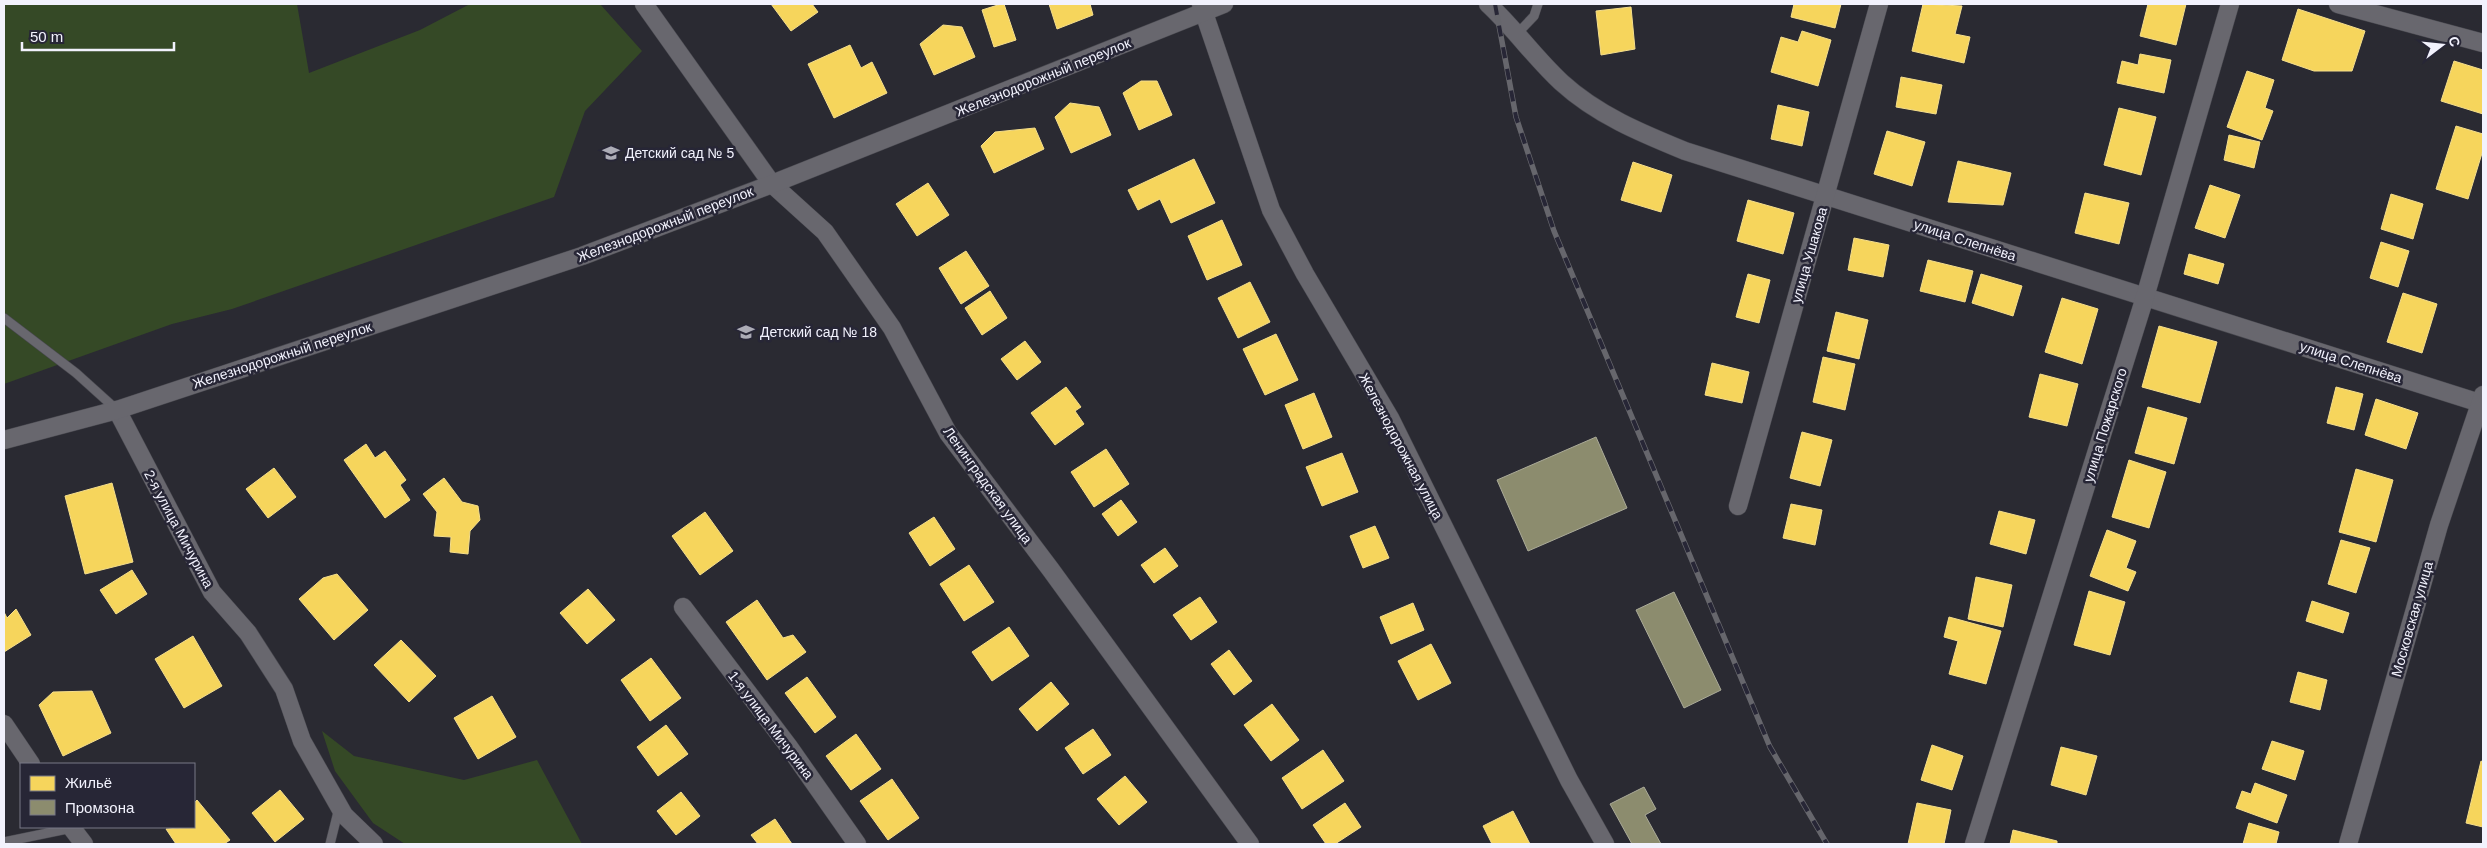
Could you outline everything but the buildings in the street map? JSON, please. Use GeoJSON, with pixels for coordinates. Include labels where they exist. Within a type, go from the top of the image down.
{"type":"FeatureCollection","features":[{"type":"Feature","properties":{"kind":"street","name":"Ленинградская улица"},"geometry":{"type":"LineString","coordinates":[[644,4],[772,184],[825,232],[892,328],[948,433],[1250,844]]}},
{"type":"Feature","properties":{"kind":"street"},"geometry":{"type":"LineString","coordinates":[[1203,8],[1224,4]]}},
{"type":"Feature","properties":{"kind":"street","name":"улица Слепнёва"},"geometry":{"type":"LineString","coordinates":[[1488,4],[1504,12],[1516,35],[1562,82],[1588,104],[1630,128],[1686,151],[2145,297],[2482,401]]}},
{"type":"Feature","properties":{"kind":"street","name":"улица Ушакова"},"geometry":{"type":"LineString","coordinates":[[1738,506],[1879,4]]}},
{"type":"Feature","properties":{"kind":"street","name":"улица Пожарского"},"geometry":{"type":"LineString","coordinates":[[1974,844],[2145,297],[2230,4]]}},
{"type":"Feature","properties":{"kind":"street"},"geometry":{"type":"LineString","coordinates":[[2338,4],[2483,43]]}},
{"type":"Feature","properties":{"kind":"street","name":"Железнодорожный переулок"},"geometry":{"type":"LineString","coordinates":[[4,440],[117,410],[582,256],[772,184],[1203,8]]}},
{"type":"Feature","properties":{"kind":"street","name":"Железнодорожная улица"},"geometry":{"type":"LineString","coordinates":[[1203,8],[1271,210],[1305,274],[1390,418],[1569,780],[1604,844]]}},
{"type":"Feature","properties":{"kind":"street","name":"Московская улица"},"geometry":{"type":"LineString","coordinates":[[2348,844],[2439,526],[2482,401]]}},
{"type":"Feature","properties":{"kind":"street","name":"2-я улица Мичурина"},"geometry":{"type":"LineString","coordinates":[[117,410],[212,592],[248,633],[284,689],[302,741],[339,807],[344,815],[374,844]]}},
{"type":"Feature","properties":{"kind":"street","name":"1-я улица Мичурина"},"geometry":{"type":"LineString","coordinates":[[683,607],[789,747],[857,844]]}},
{"type":"Feature","properties":{"kind":"street"},"geometry":{"type":"LineString","coordinates":[[4,724],[30,763]]}},
{"type":"Feature","properties":{"kind":"street"},"geometry":{"type":"LineString","coordinates":[[72,828],[84,844]]}},
{"type":"Feature","properties":{"kind":"lane"},"geometry":{"type":"LineString","coordinates":[[1516,35],[1534,16],[1538,4]]}},
{"type":"Feature","properties":{"kind":"lane"},"geometry":{"type":"LineString","coordinates":[[4,318],[76,373],[117,410]]}},
{"type":"Feature","properties":{"kind":"lane"},"geometry":{"type":"LineString","coordinates":[[330,844],[339,807]]}},
{"type":"Feature","properties":{"kind":"lane"},"geometry":{"type":"LineString","coordinates":[[4,842],[72,828]]}},
{"type":"Feature","properties":{"kind":"green space"},"geometry":{"type":"Polygon","coordinates":[[[4,4],[297,4],[309,73],[420,30],[470,4],[600,4],[642,51],[585,111],[554,197],[232,309],[172,324],[4,384],[4,4]]]}},
{"type":"Feature","properties":{"kind":"green space"},"geometry":{"type":"Polygon","coordinates":[[[322,731],[354,756],[464,780],[537,760],[582,844],[405,844],[373,823],[335,771],[322,731]]]}},
{"type":"Feature","properties":{"kind":"railway"},"geometry":{"type":"LineString","coordinates":[[1495,4],[1516,117],[1554,231],[1770,747],[1827,844]]}},
{"type":"Feature","properties":{"kind":"place","name":"Детский сад № 5"},"geometry":{"type":"Point","coordinates":[611,153]}},
{"type":"Feature","properties":{"kind":"place","name":"Детский сад № 18"},"geometry":{"type":"Point","coordinates":[746,332]}}]}
